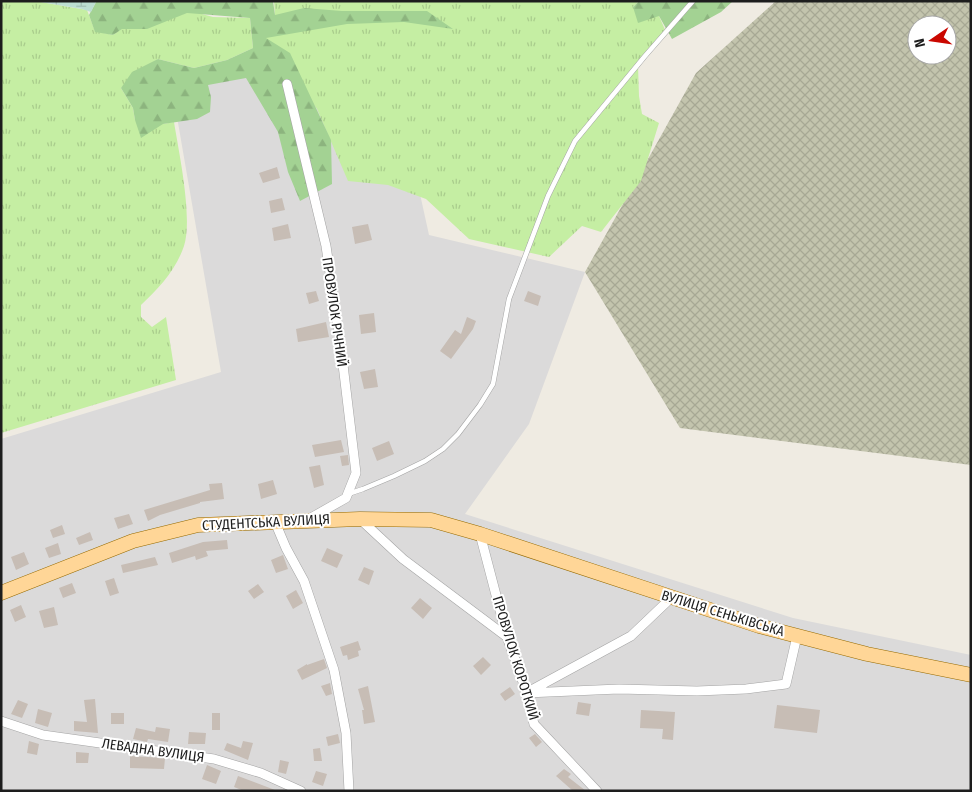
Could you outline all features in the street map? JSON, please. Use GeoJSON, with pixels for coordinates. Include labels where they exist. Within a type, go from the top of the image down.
{"type":"FeatureCollection","features":[{"type":"Feature","properties":{"kind":"main road","name":"СТУДЕНТСЬКА ВУЛИЦЯ"},"geometry":{"type":"LineString","coordinates":[[1,593],[133,541],[198,525],[308,520],[431,520],[480,534]]}},
{"type":"Feature","properties":{"kind":"main road","name":"ВУЛИЦЯ СЕНЬКIВСЬКА"},"geometry":{"type":"LineString","coordinates":[[480,534],[759,626],[867,654],[971,675]]}},
{"type":"Feature","properties":{"kind":"street","name":"ПРОВУЛОК РIЧНИЙ"},"geometry":{"type":"LineString","coordinates":[[287,84],[326,246],[356,473],[348,494]]}},
{"type":"Feature","properties":{"kind":"street"},"geometry":{"type":"LineString","coordinates":[[308,520],[341,502],[348,494]]}},
{"type":"Feature","properties":{"kind":"street"},"geometry":{"type":"LineString","coordinates":[[360,519],[403,559],[507,637]]}},
{"type":"Feature","properties":{"kind":"street"},"geometry":{"type":"LineString","coordinates":[[275,522],[286,548],[304,581],[334,670],[346,733],[350,791]]}},
{"type":"Feature","properties":{"kind":"street","name":"ПРОВУЛОК КОРОТКИЙ"},"geometry":{"type":"LineString","coordinates":[[480,534],[507,637],[526,693],[534,724],[597,791]]}},
{"type":"Feature","properties":{"kind":"street"},"geometry":{"type":"LineString","coordinates":[[526,693],[631,636],[672,597]]}},
{"type":"Feature","properties":{"kind":"street"},"geometry":{"type":"LineString","coordinates":[[526,693],[620,689],[698,691],[746,689],[786,684],[797,636]]}},
{"type":"Feature","properties":{"kind":"street","name":"ЛЕВАДНА ВУЛИЦЯ"},"geometry":{"type":"LineString","coordinates":[[1,721],[43,735],[214,758],[261,773],[301,791]]}},
{"type":"Feature","properties":{"kind":"lane"},"geometry":{"type":"LineString","coordinates":[[348,494],[394,476],[425,461],[443,449],[458,434],[480,405],[493,384],[509,299],[548,196],[575,142],[693,1]]}},
{"type":"Feature","properties":{"kind":"shaded area"},"geometry":{"type":"Polygon","coordinates":[[[776,1],[971,1],[971,465],[680,428],[585,272],[696,73],[776,1]]]}},
{"type":"Feature","properties":{"kind":"shaded area"},"geometry":{"type":"Polygon","coordinates":[[[386,39],[429,235],[585,272],[529,424],[465,514],[793,618],[971,655],[971,791],[1,791],[1,439],[221,372],[171,82],[386,39]]]}},
{"type":"Feature","properties":{"kind":"green space"},"geometry":{"type":"Polygon","coordinates":[[[1,1],[35,1],[87,10],[95,31],[113,35],[124,27],[169,19],[191,11],[213,17],[250,18],[253,48],[227,60],[194,68],[158,59],[121,88],[133,108],[135,120],[163,124],[174,122],[186,203],[187,219],[184,246],[172,271],[141,305],[141,317],[152,327],[166,317],[176,380],[1,433],[1,1]]]}},
{"type":"Feature","properties":{"kind":"green space"},"geometry":{"type":"Polygon","coordinates":[[[35,1],[110,1],[96,2],[91,12],[35,1]]]}},
{"type":"Feature","properties":{"kind":"green space"},"geometry":{"type":"Polygon","coordinates":[[[273,1],[275,15],[304,8],[342,11],[427,11],[453,29],[404,22],[347,24],[266,38],[290,53],[331,140],[332,184],[300,201],[288,172],[278,132],[246,78],[208,85],[211,97],[210,112],[197,119],[163,124],[141,138],[133,108],[121,88],[132,72],[158,59],[194,68],[227,60],[253,48],[250,18],[187,13],[147,29],[122,29],[113,35],[95,32],[89,15],[96,2],[273,1]]]}},
{"type":"Feature","properties":{"kind":"green space"},"geometry":{"type":"Polygon","coordinates":[[[274,1],[639,1],[633,7],[659,16],[666,32],[638,65],[639,96],[642,114],[659,123],[641,181],[601,232],[582,226],[549,257],[469,239],[426,199],[388,185],[348,181],[317,109],[265,38],[275,15],[274,1]]]}},
{"type":"Feature","properties":{"kind":"green space"},"geometry":{"type":"Polygon","coordinates":[[[639,1],[733,1],[721,12],[672,39],[659,16],[638,23],[633,7],[639,1]]]}},
{"type":"Feature","properties":{"kind":"building"},"geometry":{"type":"Polygon","coordinates":[[[277,167],[280,178],[263,183],[259,173],[277,167]]]}},
{"type":"Feature","properties":{"kind":"building"},"geometry":{"type":"Polygon","coordinates":[[[282,198],[285,210],[271,213],[269,201],[282,198]]]}},
{"type":"Feature","properties":{"kind":"building"},"geometry":{"type":"Polygon","coordinates":[[[288,224],[291,238],[274,241],[272,228],[288,224]]]}},
{"type":"Feature","properties":{"kind":"building"},"geometry":{"type":"Polygon","coordinates":[[[368,224],[372,240],[355,244],[352,227],[368,224]]]}},
{"type":"Feature","properties":{"kind":"building"},"geometry":{"type":"Polygon","coordinates":[[[316,291],[319,301],[309,304],[306,293],[316,291]]]}},
{"type":"Feature","properties":{"kind":"building"},"geometry":{"type":"Polygon","coordinates":[[[528,291],[541,296],[538,306],[524,301],[528,291]]]}},
{"type":"Feature","properties":{"kind":"building"},"geometry":{"type":"Polygon","coordinates":[[[374,313],[376,332],[361,334],[359,315],[374,313]]]}},
{"type":"Feature","properties":{"kind":"building"},"geometry":{"type":"Polygon","coordinates":[[[467,317],[476,321],[473,329],[451,359],[440,351],[455,330],[461,334],[467,317]]]}},
{"type":"Feature","properties":{"kind":"building"},"geometry":{"type":"Polygon","coordinates":[[[326,322],[329,337],[298,342],[296,329],[326,322]]]}},
{"type":"Feature","properties":{"kind":"building"},"geometry":{"type":"Polygon","coordinates":[[[375,369],[378,387],[364,389],[360,372],[375,369]]]}},
{"type":"Feature","properties":{"kind":"building"},"geometry":{"type":"Polygon","coordinates":[[[341,440],[344,452],[315,457],[312,445],[341,440]]]}},
{"type":"Feature","properties":{"kind":"building"},"geometry":{"type":"Polygon","coordinates":[[[389,441],[394,454],[377,461],[372,448],[389,441]]]}},
{"type":"Feature","properties":{"kind":"building"},"geometry":{"type":"Polygon","coordinates":[[[348,455],[349,465],[342,466],[340,456],[348,455]]]}},
{"type":"Feature","properties":{"kind":"building"},"geometry":{"type":"Polygon","coordinates":[[[320,465],[324,485],[314,488],[309,467],[320,465]]]}},
{"type":"Feature","properties":{"kind":"building"},"geometry":{"type":"Polygon","coordinates":[[[273,480],[277,494],[261,499],[258,484],[273,480]]]}},
{"type":"Feature","properties":{"kind":"building"},"geometry":{"type":"Polygon","coordinates":[[[222,483],[224,499],[200,502],[160,515],[148,521],[144,510],[210,490],[209,484],[222,483]]]}},
{"type":"Feature","properties":{"kind":"building"},"geometry":{"type":"Polygon","coordinates":[[[129,514],[133,524],[118,529],[114,518],[129,514]]]}},
{"type":"Feature","properties":{"kind":"building"},"geometry":{"type":"Polygon","coordinates":[[[62,525],[65,534],[53,538],[50,530],[62,525]]]}},
{"type":"Feature","properties":{"kind":"building"},"geometry":{"type":"Polygon","coordinates":[[[90,532],[93,540],[79,545],[76,538],[90,532]]]}},
{"type":"Feature","properties":{"kind":"building"},"geometry":{"type":"Polygon","coordinates":[[[227,540],[228,549],[206,551],[208,556],[196,560],[195,556],[172,563],[169,553],[203,542],[227,540]]]}},
{"type":"Feature","properties":{"kind":"building"},"geometry":{"type":"Polygon","coordinates":[[[58,543],[61,554],[49,558],[45,548],[58,543]]]}},
{"type":"Feature","properties":{"kind":"building"},"geometry":{"type":"Polygon","coordinates":[[[327,548],[343,555],[337,568],[321,561],[327,548]]]}},
{"type":"Feature","properties":{"kind":"building"},"geometry":{"type":"Polygon","coordinates":[[[24,552],[29,564],[16,570],[11,557],[24,552]]]}},
{"type":"Feature","properties":{"kind":"building"},"geometry":{"type":"Polygon","coordinates":[[[283,555],[288,569],[276,573],[271,560],[283,555]]]}},
{"type":"Feature","properties":{"kind":"building"},"geometry":{"type":"Polygon","coordinates":[[[155,557],[158,565],[123,573],[121,565],[155,557]]]}},
{"type":"Feature","properties":{"kind":"building"},"geometry":{"type":"Polygon","coordinates":[[[364,567],[374,571],[369,585],[358,580],[364,567]]]}},
{"type":"Feature","properties":{"kind":"building"},"geometry":{"type":"Polygon","coordinates":[[[114,578],[119,593],[110,596],[105,581],[114,578]]]}},
{"type":"Feature","properties":{"kind":"building"},"geometry":{"type":"Polygon","coordinates":[[[72,583],[76,593],[63,598],[59,588],[72,583]]]}},
{"type":"Feature","properties":{"kind":"building"},"geometry":{"type":"Polygon","coordinates":[[[258,584],[264,592],[254,599],[248,591],[258,584]]]}},
{"type":"Feature","properties":{"kind":"building"},"geometry":{"type":"Polygon","coordinates":[[[296,590],[303,603],[293,609],[286,596],[296,590]]]}},
{"type":"Feature","properties":{"kind":"building"},"geometry":{"type":"Polygon","coordinates":[[[420,598],[432,608],[423,619],[411,608],[420,598]]]}},
{"type":"Feature","properties":{"kind":"building"},"geometry":{"type":"Polygon","coordinates":[[[21,605],[26,617],[15,622],[10,610],[21,605]]]}},
{"type":"Feature","properties":{"kind":"building"},"geometry":{"type":"Polygon","coordinates":[[[54,607],[58,625],[44,628],[39,611],[54,607]]]}},
{"type":"Feature","properties":{"kind":"building"},"geometry":{"type":"Polygon","coordinates":[[[358,641],[361,650],[358,651],[359,656],[348,660],[347,655],[343,656],[340,647],[358,641]]]}},
{"type":"Feature","properties":{"kind":"building"},"geometry":{"type":"Polygon","coordinates":[[[483,657],[491,665],[481,675],[473,666],[483,657]]]}},
{"type":"Feature","properties":{"kind":"building"},"geometry":{"type":"Polygon","coordinates":[[[324,659],[327,668],[302,680],[297,670],[307,664],[324,659]]]}},
{"type":"Feature","properties":{"kind":"building"},"geometry":{"type":"Polygon","coordinates":[[[330,683],[332,694],[326,696],[321,686],[330,683]]]}},
{"type":"Feature","properties":{"kind":"building"},"geometry":{"type":"Polygon","coordinates":[[[368,686],[375,722],[364,724],[362,710],[364,710],[358,689],[368,686]]]}},
{"type":"Feature","properties":{"kind":"building"},"geometry":{"type":"Polygon","coordinates":[[[510,687],[515,694],[505,701],[500,694],[510,687]]]}},
{"type":"Feature","properties":{"kind":"building"},"geometry":{"type":"Polygon","coordinates":[[[95,699],[98,733],[74,731],[74,721],[87,722],[84,700],[95,699]]]}},
{"type":"Feature","properties":{"kind":"building"},"geometry":{"type":"Polygon","coordinates":[[[18,700],[28,704],[22,718],[11,714],[18,700]]]}},
{"type":"Feature","properties":{"kind":"building"},"geometry":{"type":"Polygon","coordinates":[[[578,702],[591,704],[589,716],[576,714],[578,702]]]}},
{"type":"Feature","properties":{"kind":"building"},"geometry":{"type":"Polygon","coordinates":[[[777,705],[820,710],[817,733],[774,728],[777,705]]]}},
{"type":"Feature","properties":{"kind":"building"},"geometry":{"type":"Polygon","coordinates":[[[38,709],[52,713],[48,727],[35,723],[38,709]]]}},
{"type":"Feature","properties":{"kind":"building"},"geometry":{"type":"Polygon","coordinates":[[[641,710],[675,712],[673,740],[662,739],[663,729],[640,728],[641,710]]]}},
{"type":"Feature","properties":{"kind":"building"},"geometry":{"type":"Polygon","coordinates":[[[111,713],[124,713],[124,724],[111,724],[111,713]]]}},
{"type":"Feature","properties":{"kind":"building"},"geometry":{"type":"Polygon","coordinates":[[[212,713],[220,713],[220,730],[212,730],[212,713]]]}},
{"type":"Feature","properties":{"kind":"building"},"geometry":{"type":"Polygon","coordinates":[[[156,727],[170,729],[168,742],[148,739],[147,742],[133,739],[136,728],[155,732],[156,727]]]}},
{"type":"Feature","properties":{"kind":"building"},"geometry":{"type":"Polygon","coordinates":[[[189,732],[206,733],[205,744],[188,744],[189,732]]]}},
{"type":"Feature","properties":{"kind":"building"},"geometry":{"type":"Polygon","coordinates":[[[338,734],[340,743],[328,746],[326,737],[338,734]]]}},
{"type":"Feature","properties":{"kind":"building"},"geometry":{"type":"Polygon","coordinates":[[[535,734],[542,742],[536,747],[529,738],[535,734]]]}},
{"type":"Feature","properties":{"kind":"building"},"geometry":{"type":"Polygon","coordinates":[[[29,741],[39,744],[37,755],[27,753],[29,741]]]}},
{"type":"Feature","properties":{"kind":"building"},"geometry":{"type":"Polygon","coordinates":[[[243,741],[253,743],[248,760],[224,750],[227,743],[241,748],[243,741]]]}},
{"type":"Feature","properties":{"kind":"building"},"geometry":{"type":"Polygon","coordinates":[[[320,748],[322,761],[314,761],[313,749],[320,748]]]}},
{"type":"Feature","properties":{"kind":"building"},"geometry":{"type":"Polygon","coordinates":[[[76,752],[89,753],[88,763],[76,763],[76,752]]]}},
{"type":"Feature","properties":{"kind":"building"},"geometry":{"type":"Polygon","coordinates":[[[130,756],[165,758],[164,769],[130,768],[130,756]]]}},
{"type":"Feature","properties":{"kind":"building"},"geometry":{"type":"Polygon","coordinates":[[[280,760],[289,762],[286,774],[278,772],[280,760]]]}},
{"type":"Feature","properties":{"kind":"building"},"geometry":{"type":"Polygon","coordinates":[[[207,765],[221,771],[216,784],[202,779],[207,765]]]}},
{"type":"Feature","properties":{"kind":"building"},"geometry":{"type":"Polygon","coordinates":[[[564,769],[571,774],[568,777],[586,791],[573,791],[556,776],[564,769]]]}},
{"type":"Feature","properties":{"kind":"building"},"geometry":{"type":"Polygon","coordinates":[[[316,771],[327,774],[323,786],[312,782],[316,771]]]}},
{"type":"Feature","properties":{"kind":"building"},"geometry":{"type":"Polygon","coordinates":[[[238,776],[275,791],[244,791],[234,787],[238,776]]]}}]}
